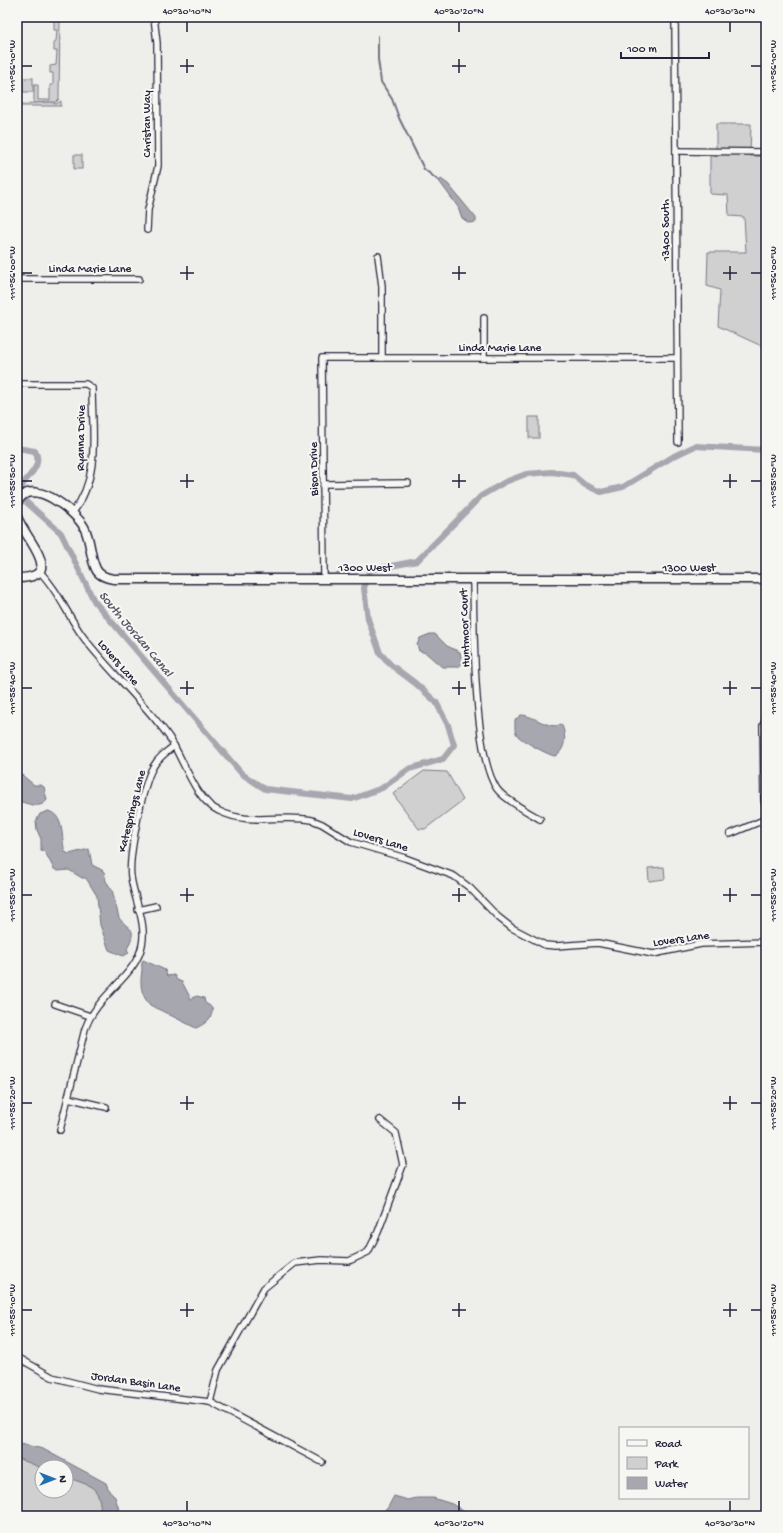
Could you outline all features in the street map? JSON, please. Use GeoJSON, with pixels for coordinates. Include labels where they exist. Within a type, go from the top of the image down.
{"type":"FeatureCollection","features":[{"type":"Feature","properties":{"kind":"street","name":"Christan Way"},"geometry":{"type":"LineString","coordinates":[[147,230],[148,210],[158,166],[157,43],[154,17]]}},
{"type":"Feature","properties":{"kind":"street","name":"13400 South"},"geometry":{"type":"LineString","coordinates":[[675,17],[678,442]]}},
{"type":"Feature","properties":{"kind":"street"},"geometry":{"type":"LineString","coordinates":[[676,151],[766,152]]}},
{"type":"Feature","properties":{"kind":"street"},"geometry":{"type":"LineString","coordinates":[[378,256],[382,286],[382,358]]}},
{"type":"Feature","properties":{"kind":"street","name":"Linda Marie Lane"},"geometry":{"type":"LineString","coordinates":[[17,279],[139,279]]}},
{"type":"Feature","properties":{"kind":"street"},"geometry":{"type":"LineString","coordinates":[[484,318],[484,358]]}},
{"type":"Feature","properties":{"kind":"street","name":"Linda Marie Lane"},"geometry":{"type":"LineString","coordinates":[[322,358],[677,358]]}},
{"type":"Feature","properties":{"kind":"street","name":"Bison Drive"},"geometry":{"type":"LineString","coordinates":[[322,358],[324,579]]}},
{"type":"Feature","properties":{"kind":"street","name":"Ryanna Drive"},"geometry":{"type":"LineString","coordinates":[[17,384],[82,384],[92,388],[91,472],[84,495],[72,512]]}},
{"type":"Feature","properties":{"kind":"street"},"geometry":{"type":"LineString","coordinates":[[324,484],[408,483]]}},
{"type":"Feature","properties":{"kind":"street","name":"1300 West"},"geometry":{"type":"LineString","coordinates":[[17,503],[22,496],[27,493],[41,494],[61,503],[81,522],[87,534],[96,569],[102,575],[109,578],[766,579]]}},
{"type":"Feature","properties":{"kind":"street"},"geometry":{"type":"LineString","coordinates":[[17,517],[41,559],[40,572],[32,578],[17,578]]}},
{"type":"Feature","properties":{"kind":"street","name":"Lovers Lane"},"geometry":{"type":"LineString","coordinates":[[40,572],[53,588],[84,638],[174,746],[199,793],[214,809],[228,815],[244,819],[312,820],[322,824],[351,842],[405,858],[454,876],[470,888],[505,923],[518,932],[541,943],[556,946],[598,943],[653,954],[701,944],[766,942]]}},
{"type":"Feature","properties":{"kind":"street","name":"Huntmoor Court"},"geometry":{"type":"LineString","coordinates":[[473,579],[479,704],[487,767],[493,783],[500,793],[540,819]]}},
{"type":"Feature","properties":{"kind":"street"},"geometry":{"type":"LineString","coordinates":[[766,718],[763,726],[764,800],[766,808]]}},
{"type":"Feature","properties":{"kind":"street","name":"Katesprings Lane"},"geometry":{"type":"LineString","coordinates":[[60,1130],[85,1029],[90,1016],[102,998],[132,967],[139,956],[143,938],[131,876],[132,850],[150,773],[159,759],[174,746]]}},
{"type":"Feature","properties":{"kind":"street"},"geometry":{"type":"LineString","coordinates":[[730,834],[766,818]]}},
{"type":"Feature","properties":{"kind":"street"},"geometry":{"type":"LineString","coordinates":[[138,910],[156,906]]}},
{"type":"Feature","properties":{"kind":"street"},"geometry":{"type":"LineString","coordinates":[[55,1004],[90,1016]]}},
{"type":"Feature","properties":{"kind":"street"},"geometry":{"type":"LineString","coordinates":[[68,1098],[106,1107]]}},
{"type":"Feature","properties":{"kind":"street"},"geometry":{"type":"LineString","coordinates":[[322,1462],[210,1402],[218,1370],[264,1288],[295,1263],[321,1260],[349,1261],[368,1252],[378,1232],[403,1165],[396,1133],[380,1120]]}},
{"type":"Feature","properties":{"kind":"street","name":"Jordan Basin Lane"},"geometry":{"type":"LineString","coordinates":[[17,1357],[52,1377],[98,1389],[210,1402]]}},
{"type":"Feature","properties":{"kind":"green space"},"geometry":{"type":"Polygon","coordinates":[[[54,17],[60,17],[59,99],[56,102],[34,103],[34,85],[38,85],[38,100],[50,100],[50,85],[53,85],[53,73],[50,73],[50,66],[56,65],[57,51],[54,51],[54,42],[56,41],[57,30],[54,30],[54,17]]]}},
{"type":"Feature","properties":{"kind":"green space"},"geometry":{"type":"Polygon","coordinates":[[[23,78],[33,78],[33,92],[23,92],[23,78]]]}},
{"type":"Feature","properties":{"kind":"green space"},"geometry":{"type":"Polygon","coordinates":[[[61,101],[61,106],[17,106],[17,104],[51,102],[56,104],[61,101]]]}},
{"type":"Feature","properties":{"kind":"green space"},"geometry":{"type":"Polygon","coordinates":[[[716,124],[751,124],[750,156],[766,156],[766,348],[718,326],[720,290],[707,286],[708,252],[746,252],[744,217],[729,216],[728,195],[710,194],[710,156],[716,156],[716,124]]]}},
{"type":"Feature","properties":{"kind":"green space"},"geometry":{"type":"Polygon","coordinates":[[[74,155],[82,155],[82,169],[74,169],[74,155]]]}},
{"type":"Feature","properties":{"kind":"green space"},"geometry":{"type":"Polygon","coordinates":[[[529,417],[539,417],[539,438],[529,438],[529,417]]]}},
{"type":"Feature","properties":{"kind":"green space"},"geometry":{"type":"Polygon","coordinates":[[[424,771],[447,772],[463,800],[425,829],[419,829],[393,794],[424,771]]]}},
{"type":"Feature","properties":{"kind":"green space"},"geometry":{"type":"Polygon","coordinates":[[[664,867],[665,879],[649,881],[648,868],[664,867]]]}},
{"type":"Feature","properties":{"kind":"green space"},"geometry":{"type":"Polygon","coordinates":[[[17,1455],[34,1463],[34,1499],[74,1499],[74,1475],[104,1492],[105,1516],[17,1516],[17,1455]]]}},
{"type":"Feature","properties":{"kind":"water"},"geometry":{"type":"Polygon","coordinates":[[[441,179],[448,184],[476,218],[476,222],[469,223],[462,218],[458,207],[439,181],[441,179]]]}},
{"type":"Feature","properties":{"kind":"water"},"geometry":{"type":"Polygon","coordinates":[[[430,634],[435,634],[447,646],[460,652],[462,663],[457,667],[442,667],[426,653],[419,651],[417,645],[420,638],[430,634]]]}},
{"type":"Feature","properties":{"kind":"water"},"geometry":{"type":"Polygon","coordinates":[[[521,715],[531,717],[552,726],[561,724],[565,737],[563,746],[559,753],[555,756],[530,744],[518,736],[515,731],[515,720],[521,715]]]}},
{"type":"Feature","properties":{"kind":"water"},"geometry":{"type":"Polygon","coordinates":[[[22,775],[34,785],[41,785],[44,787],[47,800],[44,803],[41,805],[34,805],[17,801],[17,776],[22,775]]]}},
{"type":"Feature","properties":{"kind":"water"},"geometry":{"type":"Polygon","coordinates":[[[48,811],[53,813],[60,822],[65,852],[69,854],[89,849],[92,865],[104,872],[106,881],[112,890],[119,918],[131,930],[132,933],[127,949],[129,953],[123,956],[109,950],[100,925],[97,896],[86,878],[82,878],[69,870],[58,871],[54,869],[45,852],[41,851],[41,839],[37,830],[36,821],[40,814],[48,811]]]}},
{"type":"Feature","properties":{"kind":"water"},"geometry":{"type":"Polygon","coordinates":[[[143,960],[165,970],[167,976],[174,975],[177,980],[182,982],[191,999],[197,996],[204,998],[205,1003],[212,1007],[212,1014],[203,1025],[196,1028],[150,1005],[144,997],[142,988],[141,979],[143,960]]]}},
{"type":"Feature","properties":{"kind":"water"},"geometry":{"type":"Polygon","coordinates":[[[17,1443],[43,1449],[62,1459],[34,1459],[34,1465],[17,1458],[17,1443]]]}},
{"type":"Feature","properties":{"kind":"water"},"geometry":{"type":"Polygon","coordinates":[[[74,1466],[106,1483],[109,1491],[115,1497],[121,1516],[101,1516],[97,1493],[83,1483],[74,1480],[74,1466]]]}},
{"type":"Feature","properties":{"kind":"water"},"geometry":{"type":"Polygon","coordinates":[[[394,1496],[408,1500],[417,1498],[433,1498],[452,1504],[471,1516],[375,1516],[387,1509],[394,1496]]]}},
{"type":"Feature","properties":{"kind":"waterway"},"geometry":{"type":"LineString","coordinates":[[378,36],[378,59],[381,82],[392,99],[399,118],[424,169],[439,181]]}},
{"type":"Feature","properties":{"kind":"waterway","name":"South Jordan Canal"},"geometry":{"type":"LineString","coordinates":[[25,501],[61,533],[94,601],[242,774],[265,789],[352,799],[382,788],[409,769],[443,759],[454,745],[448,725],[436,702],[415,683],[391,665],[380,653],[368,619],[364,588],[370,570],[417,561],[481,496],[505,482],[526,474],[552,472],[573,475],[585,485],[601,492],[623,487],[674,456],[695,446],[766,450]]}},
{"type":"Feature","properties":{"kind":"waterway","name":"South Jordan Canal"},"geometry":{"type":"LineString","coordinates":[[17,448],[35,451],[37,457],[36,467],[22,485],[20,490]]}}]}
